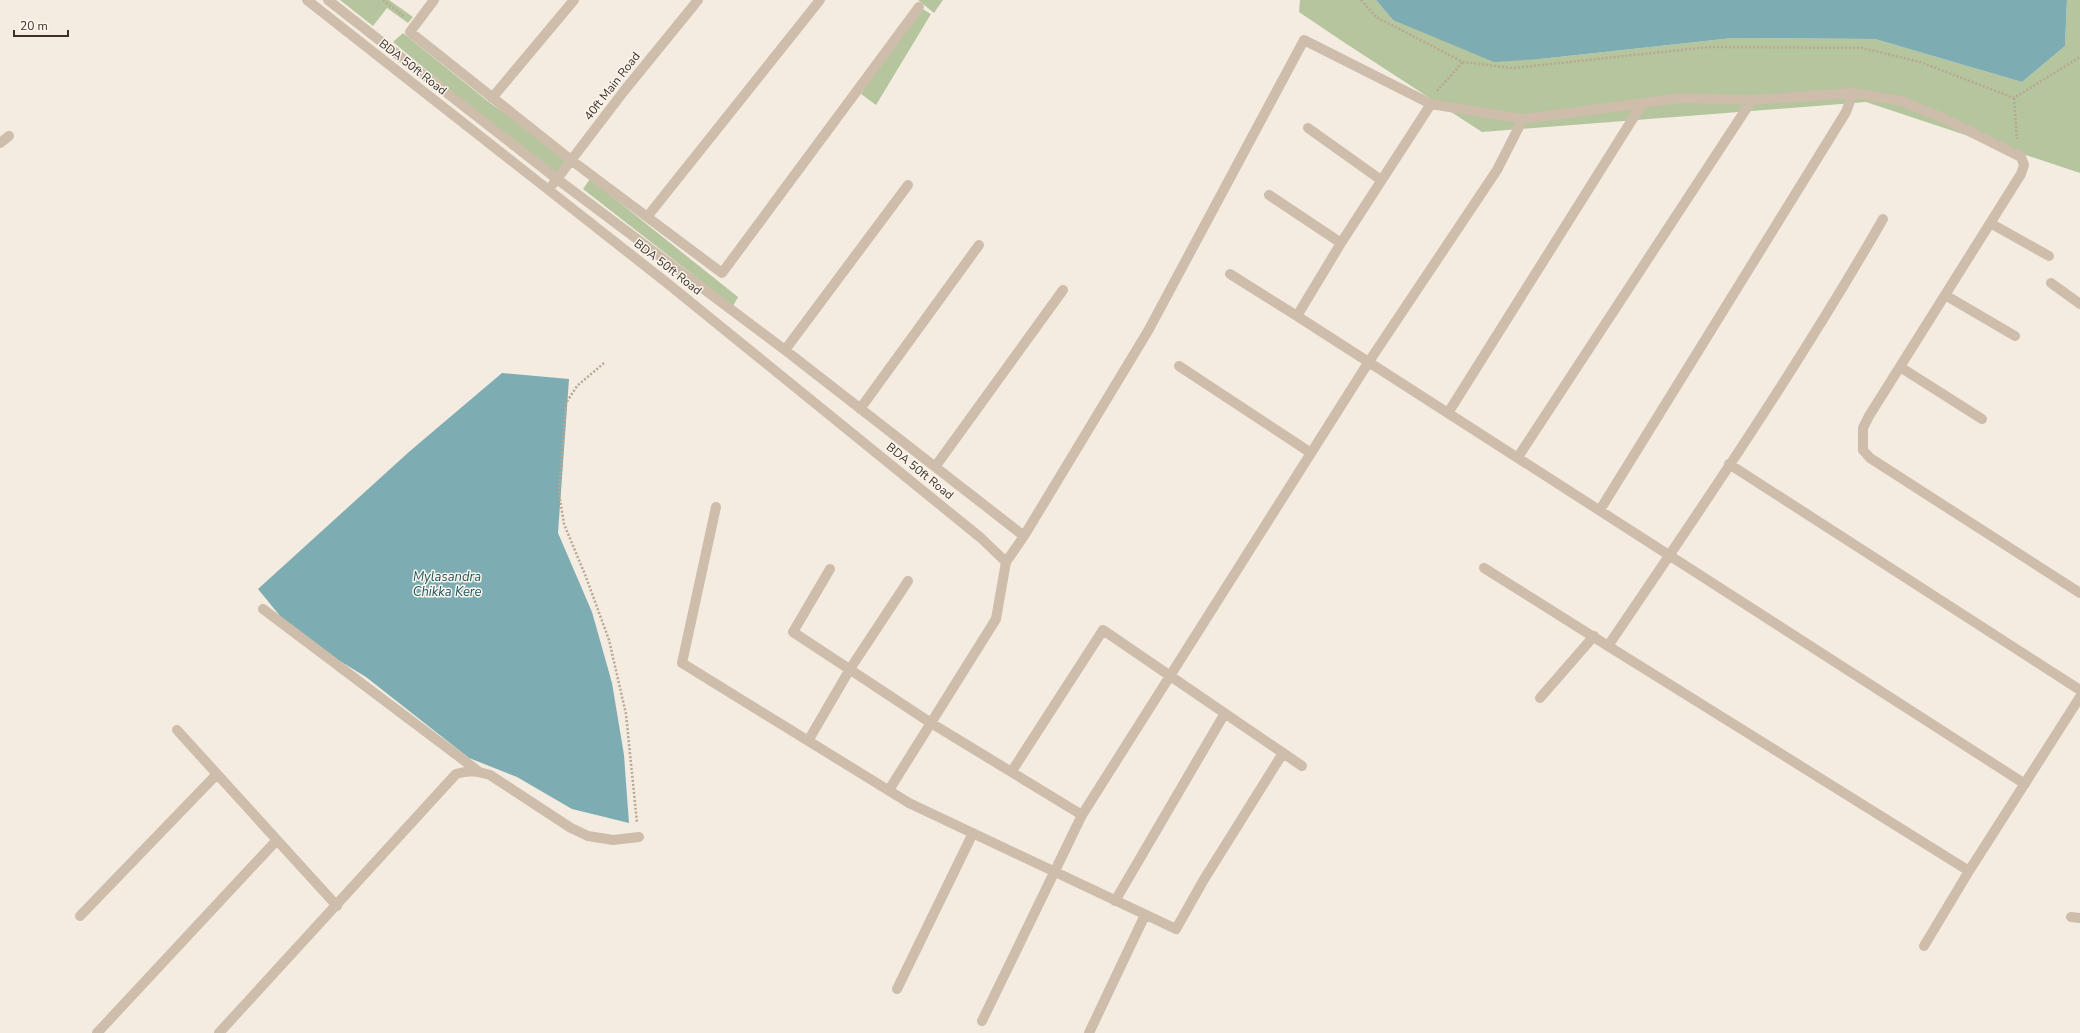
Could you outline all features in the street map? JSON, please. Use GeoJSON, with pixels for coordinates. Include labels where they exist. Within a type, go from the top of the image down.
{"type":"FeatureCollection","features":[{"type":"Feature","properties":{"kind":"street","name":"BDA 50ft Road"},"geometry":{"type":"LineString","coordinates":[[307,0],[549,190],[790,383],[981,538],[1006,562]]}},
{"type":"Feature","properties":{"kind":"street","name":"BDA 50ft Road"},"geometry":{"type":"LineString","coordinates":[[328,0],[556,179],[785,350],[1024,536]]}},
{"type":"Feature","properties":{"kind":"street"},"geometry":{"type":"LineString","coordinates":[[434,0],[414,24],[410,32],[571,160],[722,273],[919,7]]}},
{"type":"Feature","properties":{"kind":"street"},"geometry":{"type":"LineString","coordinates":[[492,98],[574,0]]}},
{"type":"Feature","properties":{"kind":"street","name":"40ft Main Road"},"geometry":{"type":"LineString","coordinates":[[549,190],[556,179],[698,0]]}},
{"type":"Feature","properties":{"kind":"street"},"geometry":{"type":"LineString","coordinates":[[647,217],[820,0]]}},
{"type":"Feature","properties":{"kind":"street"},"geometry":{"type":"LineString","coordinates":[[889,790],[996,619],[1006,562],[1024,536],[1148,331],[1304,40],[1429,103],[1522,119],[1681,98],[1752,100],[1853,93],[1901,101],[1943,118],[2021,157],[2024,165],[2021,174],[1863,428],[1863,450],[1870,458],[2080,594]]}},
{"type":"Feature","properties":{"kind":"street"},"geometry":{"type":"LineString","coordinates":[[1600,510],[1846,112],[1853,93]]}},
{"type":"Feature","properties":{"kind":"street"},"geometry":{"type":"LineString","coordinates":[[1518,457],[1752,100]]}},
{"type":"Feature","properties":{"kind":"street"},"geometry":{"type":"LineString","coordinates":[[1296,316],[1429,103]]}},
{"type":"Feature","properties":{"kind":"street"},"geometry":{"type":"LineString","coordinates":[[1448,414],[1642,104]]}},
{"type":"Feature","properties":{"kind":"street"},"geometry":{"type":"LineString","coordinates":[[982,1021],[1082,815],[1368,363],[1497,170],[1522,119]]}},
{"type":"Feature","properties":{"kind":"street"},"geometry":{"type":"LineString","coordinates":[[1308,128],[1382,180]]}},
{"type":"Feature","properties":{"kind":"street"},"geometry":{"type":"LineString","coordinates":[[0,143],[9,136]]}},
{"type":"Feature","properties":{"kind":"street"},"geometry":{"type":"LineString","coordinates":[[785,350],[908,185]]}},
{"type":"Feature","properties":{"kind":"street"},"geometry":{"type":"LineString","coordinates":[[1269,195],[1341,243]]}},
{"type":"Feature","properties":{"kind":"street"},"geometry":{"type":"LineString","coordinates":[[1608,646],[1729,464],[1858,262],[1883,219]]}},
{"type":"Feature","properties":{"kind":"street"},"geometry":{"type":"LineString","coordinates":[[1990,223],[2049,256]]}},
{"type":"Feature","properties":{"kind":"street"},"geometry":{"type":"LineString","coordinates":[[860,409],[979,245]]}},
{"type":"Feature","properties":{"kind":"street"},"geometry":{"type":"LineString","coordinates":[[1230,274],[1670,554],[2025,784]]}},
{"type":"Feature","properties":{"kind":"street"},"geometry":{"type":"LineString","coordinates":[[2051,283],[2080,304]]}},
{"type":"Feature","properties":{"kind":"street"},"geometry":{"type":"LineString","coordinates":[[936,467],[1063,290]]}},
{"type":"Feature","properties":{"kind":"street"},"geometry":{"type":"LineString","coordinates":[[1945,295],[2015,336]]}},
{"type":"Feature","properties":{"kind":"street"},"geometry":{"type":"LineString","coordinates":[[1178,366],[1311,453]]}},
{"type":"Feature","properties":{"kind":"street"},"geometry":{"type":"LineString","coordinates":[[1900,367],[1982,418]]}},
{"type":"Feature","properties":{"kind":"street"},"geometry":{"type":"LineString","coordinates":[[1729,464],[2080,690]]}},
{"type":"Feature","properties":{"kind":"street"},"geometry":{"type":"LineString","coordinates":[[716,507],[682,663],[909,803],[1176,929],[1203,881],[1283,753]]}},
{"type":"Feature","properties":{"kind":"street"},"geometry":{"type":"LineString","coordinates":[[1484,568],[1969,872]]}},
{"type":"Feature","properties":{"kind":"street"},"geometry":{"type":"LineString","coordinates":[[830,569],[793,632],[932,723],[1082,815]]}},
{"type":"Feature","properties":{"kind":"street"},"geometry":{"type":"LineString","coordinates":[[808,741],[850,669],[908,581]]}},
{"type":"Feature","properties":{"kind":"street"},"geometry":{"type":"LineString","coordinates":[[263,609],[478,771]]}},
{"type":"Feature","properties":{"kind":"street"},"geometry":{"type":"LineString","coordinates":[[1012,771],[1103,630],[1302,766]]}},
{"type":"Feature","properties":{"kind":"street"},"geometry":{"type":"LineString","coordinates":[[1540,698],[1594,636]]}},
{"type":"Feature","properties":{"kind":"street"},"geometry":{"type":"LineString","coordinates":[[1924,946],[2080,697]]}},
{"type":"Feature","properties":{"kind":"street"},"geometry":{"type":"LineString","coordinates":[[1115,901],[1225,713]]}},
{"type":"Feature","properties":{"kind":"street"},"geometry":{"type":"LineString","coordinates":[[177,730],[337,906]]}},
{"type":"Feature","properties":{"kind":"street"},"geometry":{"type":"LineString","coordinates":[[219,1033],[337,906],[456,774],[468,770],[478,771],[490,775],[570,828],[588,836],[613,840],[639,837]]}},
{"type":"Feature","properties":{"kind":"street"},"geometry":{"type":"LineString","coordinates":[[80,916],[217,774]]}},
{"type":"Feature","properties":{"kind":"street"},"geometry":{"type":"LineString","coordinates":[[896,989],[973,833]]}},
{"type":"Feature","properties":{"kind":"street"},"geometry":{"type":"LineString","coordinates":[[97,1033],[276,840]]}},
{"type":"Feature","properties":{"kind":"street"},"geometry":{"type":"LineString","coordinates":[[1089,1033],[1145,915]]}},
{"type":"Feature","properties":{"kind":"path"},"geometry":{"type":"LineString","coordinates":[[383,0],[414,24]]}},
{"type":"Feature","properties":{"kind":"path"},"geometry":{"type":"LineString","coordinates":[[1361,0],[1376,18],[1463,62],[1512,68],[1709,47],[1862,48],[1920,62],[2014,98]]}},
{"type":"Feature","properties":{"kind":"path"},"geometry":{"type":"LineString","coordinates":[[2014,98],[2080,57]]}},
{"type":"Feature","properties":{"kind":"path"},"geometry":{"type":"LineString","coordinates":[[1429,103],[1463,62]]}},
{"type":"Feature","properties":{"kind":"path"},"geometry":{"type":"LineString","coordinates":[[2014,98],[2018,142]]}},
{"type":"Feature","properties":{"kind":"path"},"geometry":{"type":"LineString","coordinates":[[604,364],[577,386],[566,403],[559,493],[564,524],[586,577],[609,640],[626,714],[639,837]]}},
{"type":"Feature","properties":{"kind":"green space"},"geometry":{"type":"Polygon","coordinates":[[[340,0],[389,0],[413,17],[408,23],[387,8],[373,26],[340,0]]]}},
{"type":"Feature","properties":{"kind":"green space"},"geometry":{"type":"Polygon","coordinates":[[[918,0],[943,0],[934,13],[918,0]]]}},
{"type":"Feature","properties":{"kind":"green space"},"geometry":{"type":"Polygon","coordinates":[[[1300,0],[1376,0],[1393,20],[1540,59],[1733,38],[1875,39],[2022,82],[2065,46],[2067,0],[2080,0],[2080,173],[1866,102],[1482,132],[1299,12],[1300,0]]]}},
{"type":"Feature","properties":{"kind":"green space"},"geometry":{"type":"Polygon","coordinates":[[[919,7],[931,14],[876,105],[861,94],[919,7]]]}},
{"type":"Feature","properties":{"kind":"green space"},"geometry":{"type":"Polygon","coordinates":[[[403,33],[490,103],[571,160],[557,179],[393,42],[403,33]]]}},
{"type":"Feature","properties":{"kind":"green space"},"geometry":{"type":"Polygon","coordinates":[[[590,179],[738,297],[733,306],[583,189],[590,179]]]}},
{"type":"Feature","properties":{"kind":"water"},"geometry":{"type":"Polygon","coordinates":[[[1376,0],[2067,0],[2065,46],[2022,82],[1875,39],[1733,38],[1540,59],[1494,62],[1393,20],[1376,0]]]}},
{"type":"Feature","properties":{"kind":"water","name":"Mylasandra Chikka Kere"},"geometry":{"type":"Polygon","coordinates":[[[502,373],[569,379],[558,533],[592,612],[612,683],[624,755],[629,823],[572,809],[517,777],[469,758],[366,677],[294,633],[258,589],[410,451],[502,373]]]}}]}
